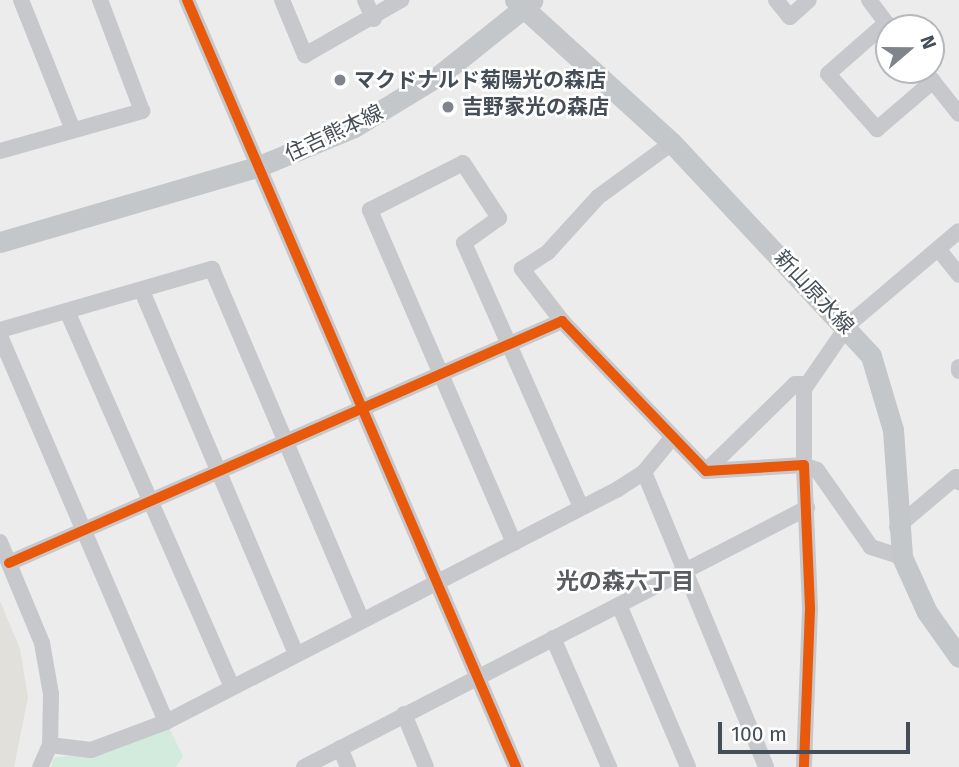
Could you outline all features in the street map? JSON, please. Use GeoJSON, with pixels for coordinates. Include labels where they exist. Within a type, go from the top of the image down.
{"type":"FeatureCollection","features":[{"type":"Feature","properties":{"kind":"main road","name":"住吉熊本線"},"geometry":{"type":"LineString","coordinates":[[0,242],[257,167],[398,103],[524,3]]}},
{"type":"Feature","properties":{"kind":"main road","name":"新山原水線"},"geometry":{"type":"LineString","coordinates":[[524,3],[672,143],[848,325],[871,356],[885,392],[902,557],[927,612],[959,657]]}},
{"type":"Feature","properties":{"kind":"street"},"geometry":{"type":"LineString","coordinates":[[21,0],[73,130]]}},
{"type":"Feature","properties":{"kind":"street"},"geometry":{"type":"LineString","coordinates":[[1,147],[142,111],[100,0]]}},
{"type":"Feature","properties":{"kind":"street"},"geometry":{"type":"LineString","coordinates":[[187,0],[257,167],[365,409],[516,767]]}},
{"type":"Feature","properties":{"kind":"street"},"geometry":{"type":"LineString","coordinates":[[282,0],[304,55],[374,19],[401,0]]}},
{"type":"Feature","properties":{"kind":"street"},"geometry":{"type":"LineString","coordinates":[[366,0],[374,19]]}},
{"type":"Feature","properties":{"kind":"street"},"geometry":{"type":"LineString","coordinates":[[776,0],[790,17],[809,0]]}},
{"type":"Feature","properties":{"kind":"street"},"geometry":{"type":"LineString","coordinates":[[869,0],[880,14]]}},
{"type":"Feature","properties":{"kind":"street"},"geometry":{"type":"LineString","coordinates":[[875,36],[828,74],[877,129],[920,84]]}},
{"type":"Feature","properties":{"kind":"street"},"geometry":{"type":"LineString","coordinates":[[935,84],[959,114]]}},
{"type":"Feature","properties":{"kind":"street"},"geometry":{"type":"LineString","coordinates":[[672,143],[598,197],[522,269],[562,321],[671,439],[706,471],[804,465],[817,470],[871,547],[902,557]]}},
{"type":"Feature","properties":{"kind":"street"},"geometry":{"type":"LineString","coordinates":[[513,543],[370,210],[463,163],[499,218],[464,243],[581,507]]}},
{"type":"Feature","properties":{"kind":"street"},"geometry":{"type":"LineString","coordinates":[[804,767],[806,384],[848,325],[959,231]]}},
{"type":"Feature","properties":{"kind":"street"},"geometry":{"type":"LineString","coordinates":[[939,250],[959,275]]}},
{"type":"Feature","properties":{"kind":"street"},"geometry":{"type":"LineString","coordinates":[[0,330],[212,269],[361,619]]}},
{"type":"Feature","properties":{"kind":"street"},"geometry":{"type":"LineString","coordinates":[[142,290],[296,654]]}},
{"type":"Feature","properties":{"kind":"street"},"geometry":{"type":"LineString","coordinates":[[67,312],[232,686]]}},
{"type":"Feature","properties":{"kind":"street"},"geometry":{"type":"LineString","coordinates":[[9,562],[219,467],[365,409],[562,321]]}},
{"type":"Feature","properties":{"kind":"street"},"geometry":{"type":"LineString","coordinates":[[0,337],[166,722]]}},
{"type":"Feature","properties":{"kind":"street"},"geometry":{"type":"LineString","coordinates":[[706,471],[796,384],[806,384]]}},
{"type":"Feature","properties":{"kind":"street"},"geometry":{"type":"LineString","coordinates":[[50,745],[91,750],[166,722],[361,619],[513,543],[644,472],[671,439]]}},
{"type":"Feature","properties":{"kind":"street"},"geometry":{"type":"LineString","coordinates":[[644,472],[766,767]]}},
{"type":"Feature","properties":{"kind":"street"},"geometry":{"type":"LineString","coordinates":[[897,527],[956,477],[959,482]]}},
{"type":"Feature","properties":{"kind":"street"},"geometry":{"type":"LineString","coordinates":[[304,767],[807,508]]}},
{"type":"Feature","properties":{"kind":"street"},"geometry":{"type":"LineString","coordinates":[[0,542],[42,643],[51,694],[50,745],[40,767]]}},
{"type":"Feature","properties":{"kind":"street"},"geometry":{"type":"LineString","coordinates":[[619,605],[688,767]]}},
{"type":"Feature","properties":{"kind":"street"},"geometry":{"type":"LineString","coordinates":[[553,638],[609,767]]}},
{"type":"Feature","properties":{"kind":"street"},"geometry":{"type":"LineString","coordinates":[[404,714],[426,767]]}},
{"type":"Feature","properties":{"kind":"street"},"geometry":{"type":"LineString","coordinates":[[340,748],[348,767]]}},
{"type":"Feature","properties":{"kind":"shaded area"},"geometry":{"type":"Polygon","coordinates":[[[0,601],[20,649],[28,697],[14,767],[0,767],[0,601]]]}},
{"type":"Feature","properties":{"kind":"green space"},"geometry":{"type":"Polygon","coordinates":[[[168,726],[183,756],[176,767],[51,767],[54,758],[122,747],[168,726]]]}},
{"type":"Feature","properties":{"kind":"cycle path"},"geometry":{"type":"LineString","coordinates":[[187,0],[516,767]]}},
{"type":"Feature","properties":{"kind":"cycle path"},"geometry":{"type":"LineString","coordinates":[[9,563],[562,321],[706,471],[804,465],[810,609],[804,767]]}},
{"type":"Feature","properties":{"kind":"place","name":"マクドナルド菊陽光の森店"},"geometry":{"type":"Point","coordinates":[340,80]}},
{"type":"Feature","properties":{"kind":"place","name":"吉野家光の森店"},"geometry":{"type":"Point","coordinates":[448,107]}},
{"type":"Feature","properties":{"kind":"district","name":"光の森六丁目"},"geometry":{"type":"Point","coordinates":[625,581]}}]}
